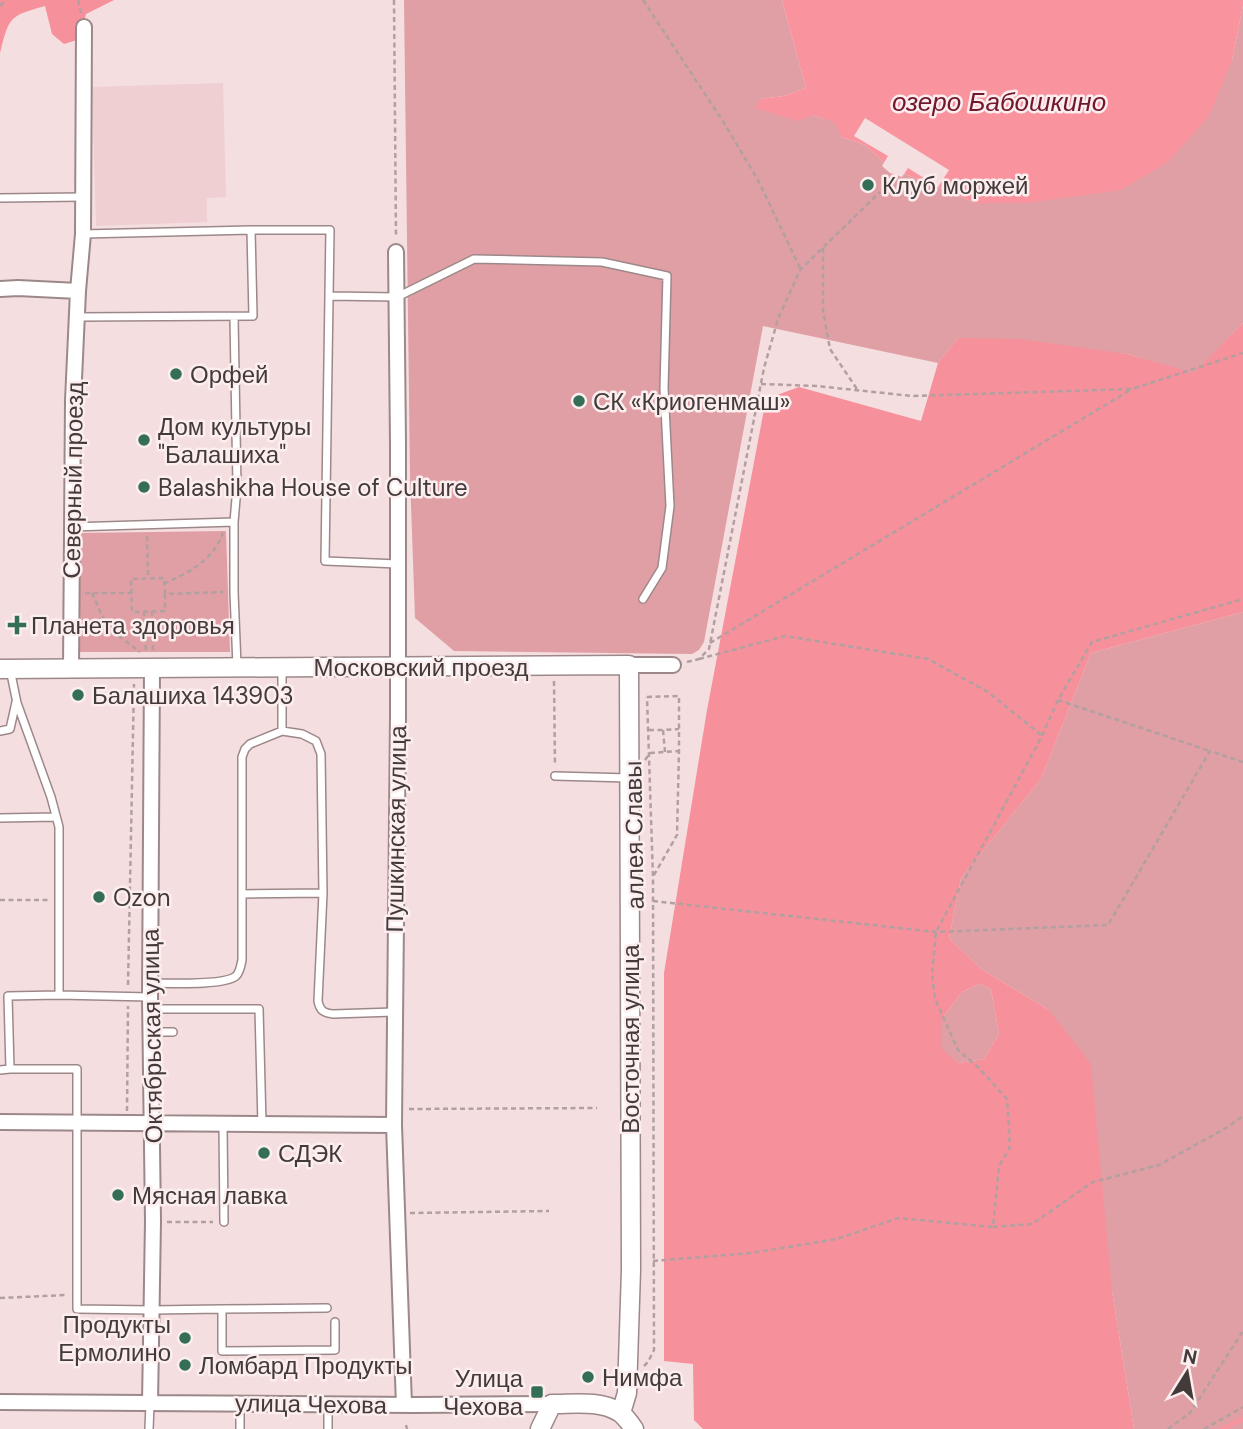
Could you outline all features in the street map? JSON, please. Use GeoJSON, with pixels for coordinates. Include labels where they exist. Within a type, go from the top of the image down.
{"type":"FeatureCollection","features":[{"type":"Feature","properties":{"kind":"street","name":"Северный проезд"},"geometry":{"type":"LineString","coordinates":[[71,669],[73,401],[83,234],[84,27]]}},
{"type":"Feature","properties":{"kind":"street","name":"Пушкинская улица"},"geometry":{"type":"LineString","coordinates":[[396,252],[398,667],[394,1125],[404,1405]]}},
{"type":"Feature","properties":{"kind":"street"},"geometry":{"type":"LineString","coordinates":[[0,289],[78,291]]}},
{"type":"Feature","properties":{"kind":"street","name":"Московский проезд"},"geometry":{"type":"LineString","coordinates":[[5,669],[71,669],[152,663],[237,668],[673,665]]}},
{"type":"Feature","properties":{"kind":"street","name":"Октябрьская улица"},"geometry":{"type":"LineString","coordinates":[[150,1403],[153,1222],[150,996],[152,663]]}},
{"type":"Feature","properties":{"kind":"street","name":"Восточная улица"},"geometry":{"type":"LineString","coordinates":[[621,1413],[626,1393],[631,1269],[629,665]]}},
{"type":"Feature","properties":{"kind":"street"},"geometry":{"type":"LineString","coordinates":[[0,1122],[394,1125]]}},
{"type":"Feature","properties":{"kind":"street","name":"улица Чехова"},"geometry":{"type":"LineString","coordinates":[[0,1402],[328,1405],[589,1403],[607,1406],[621,1413]]}},
{"type":"Feature","properties":{"kind":"street"},"geometry":{"type":"LineString","coordinates":[[540,1429],[552,1404]]}},
{"type":"Feature","properties":{"kind":"street"},"geometry":{"type":"LineString","coordinates":[[621,1413],[634,1429]]}},
{"type":"Feature","properties":{"kind":"lane"},"geometry":{"type":"LineString","coordinates":[[0,198],[83,197]]}},
{"type":"Feature","properties":{"kind":"lane"},"geometry":{"type":"LineString","coordinates":[[77,317],[253,316],[251,230]]}},
{"type":"Feature","properties":{"kind":"lane"},"geometry":{"type":"LineString","coordinates":[[83,234],[330,230],[325,561],[398,564]]}},
{"type":"Feature","properties":{"kind":"lane"},"geometry":{"type":"LineString","coordinates":[[330,296],[397,297],[474,259],[602,262],[667,276],[664,388],[670,506],[663,568],[643,599]]}},
{"type":"Feature","properties":{"kind":"lane"},"geometry":{"type":"LineString","coordinates":[[234,317],[237,487],[233,592],[237,668]]}},
{"type":"Feature","properties":{"kind":"lane"},"geometry":{"type":"LineString","coordinates":[[71,527],[234,522]]}},
{"type":"Feature","properties":{"kind":"lane"},"geometry":{"type":"LineString","coordinates":[[282,668],[282,731]]}},
{"type":"Feature","properties":{"kind":"lane"},"geometry":{"type":"LineString","coordinates":[[5,669],[51,797],[59,827],[59,995]]}},
{"type":"Feature","properties":{"kind":"lane"},"geometry":{"type":"LineString","coordinates":[[0,731],[10,729],[16,700]]}},
{"type":"Feature","properties":{"kind":"lane"},"geometry":{"type":"LineString","coordinates":[[150,996],[227,980],[236,976],[241,969],[242,757],[250,744],[282,731],[302,734],[316,741],[321,754],[323,893],[318,1001],[320,1009],[324,1013],[333,1014],[394,1012]]}},
{"type":"Feature","properties":{"kind":"lane"},"geometry":{"type":"LineString","coordinates":[[555,776],[629,778]]}},
{"type":"Feature","properties":{"kind":"lane"},"geometry":{"type":"LineString","coordinates":[[0,818],[56,817]]}},
{"type":"Feature","properties":{"kind":"lane"},"geometry":{"type":"LineString","coordinates":[[242,894],[323,893]]}},
{"type":"Feature","properties":{"kind":"lane"},"geometry":{"type":"LineString","coordinates":[[10,1069],[4,996],[150,996],[259,1009],[262,1124]]}},
{"type":"Feature","properties":{"kind":"lane"},"geometry":{"type":"LineString","coordinates":[[151,1032],[173,1032]]}},
{"type":"Feature","properties":{"kind":"lane"},"geometry":{"type":"LineString","coordinates":[[0,1070],[78,1069],[76,1309],[327,1308]]}},
{"type":"Feature","properties":{"kind":"lane"},"geometry":{"type":"LineString","coordinates":[[223,1124],[224,1222]]}},
{"type":"Feature","properties":{"kind":"lane"},"geometry":{"type":"LineString","coordinates":[[222,1309],[222,1351],[335,1350],[335,1322]]}},
{"type":"Feature","properties":{"kind":"lane"},"geometry":{"type":"LineString","coordinates":[[149,1429],[150,1403]]}},
{"type":"Feature","properties":{"kind":"lane"},"geometry":{"type":"LineString","coordinates":[[240,1404],[240,1429]]}},
{"type":"Feature","properties":{"kind":"lane"},"geometry":{"type":"LineString","coordinates":[[328,1405],[328,1429]]}},
{"type":"Feature","properties":{"kind":"path"},"geometry":{"type":"LineString","coordinates":[[0,6],[6,0]]}},
{"type":"Feature","properties":{"kind":"path"},"geometry":{"type":"LineString","coordinates":[[394,0],[396,252]]}},
{"type":"Feature","properties":{"kind":"path"},"geometry":{"type":"LineString","coordinates":[[643,0],[758,180],[800,270]]}},
{"type":"Feature","properties":{"kind":"path"},"geometry":{"type":"LineString","coordinates":[[699,659],[709,649],[761,384],[778,319],[800,270],[880,192]]}},
{"type":"Feature","properties":{"kind":"path"},"geometry":{"type":"LineString","coordinates":[[823,248],[823,310],[830,349],[858,390]]}},
{"type":"Feature","properties":{"kind":"path"},"geometry":{"type":"LineString","coordinates":[[710,643],[1132,389],[1243,354]]}},
{"type":"Feature","properties":{"kind":"path"},"geometry":{"type":"LineString","coordinates":[[761,384],[817,386],[912,396],[1132,389]]}},
{"type":"Feature","properties":{"kind":"path"},"geometry":{"type":"LineString","coordinates":[[164,584],[196,569],[208,557],[219,544],[224,523]]}},
{"type":"Feature","properties":{"kind":"path"},"geometry":{"type":"LineString","coordinates":[[147,524],[148,578]]}},
{"type":"Feature","properties":{"kind":"path"},"geometry":{"type":"LineString","coordinates":[[148,578],[164,578],[165,611],[132,612],[131,579],[148,578]]}},
{"type":"Feature","properties":{"kind":"path"},"geometry":{"type":"LineString","coordinates":[[165,594],[233,592]]}},
{"type":"Feature","properties":{"kind":"path"},"geometry":{"type":"LineString","coordinates":[[71,593],[132,593]]}},
{"type":"Feature","properties":{"kind":"path"},"geometry":{"type":"LineString","coordinates":[[92,593],[102,616],[117,634],[146,656],[144,611]]}},
{"type":"Feature","properties":{"kind":"path"},"geometry":{"type":"LineString","coordinates":[[993,1227],[999,1166],[1010,1147],[1007,1099],[979,1068],[958,1050],[935,999],[932,974],[936,932],[1042,736],[1058,700],[1092,642],[1243,599]]}},
{"type":"Feature","properties":{"kind":"path"},"geometry":{"type":"LineString","coordinates":[[152,611],[152,663]]}},
{"type":"Feature","properties":{"kind":"path"},"geometry":{"type":"LineString","coordinates":[[673,665],[785,636],[928,659],[988,692],[1042,736]]}},
{"type":"Feature","properties":{"kind":"path"},"geometry":{"type":"LineString","coordinates":[[554,666],[555,776]]}},
{"type":"Feature","properties":{"kind":"path"},"geometry":{"type":"LineString","coordinates":[[127,1111],[134,682]]}},
{"type":"Feature","properties":{"kind":"path","name":"аллея Славы"},"geometry":{"type":"LineString","coordinates":[[653,1350],[653,877],[647,697],[678,696],[679,729]]}},
{"type":"Feature","properties":{"kind":"path"},"geometry":{"type":"LineString","coordinates":[[1058,700],[1243,762]]}},
{"type":"Feature","properties":{"kind":"path"},"geometry":{"type":"LineString","coordinates":[[649,730],[679,729],[677,835],[653,877]]}},
{"type":"Feature","properties":{"kind":"path"},"geometry":{"type":"LineString","coordinates":[[663,730],[665,752]]}},
{"type":"Feature","properties":{"kind":"path"},"geometry":{"type":"LineString","coordinates":[[629,778],[649,753],[679,751]]}},
{"type":"Feature","properties":{"kind":"path"},"geometry":{"type":"LineString","coordinates":[[653,901],[936,932],[1108,925],[1210,751]]}},
{"type":"Feature","properties":{"kind":"path"},"geometry":{"type":"LineString","coordinates":[[0,900],[59,900]]}},
{"type":"Feature","properties":{"kind":"path"},"geometry":{"type":"LineString","coordinates":[[408,1109],[597,1108]]}},
{"type":"Feature","properties":{"kind":"path"},"geometry":{"type":"LineString","coordinates":[[653,1261],[751,1253],[837,1239],[898,1217],[993,1227],[1032,1224],[1093,1182],[1159,1165],[1243,1116]]}},
{"type":"Feature","properties":{"kind":"path"},"geometry":{"type":"LineString","coordinates":[[396,1213],[549,1211]]}},
{"type":"Feature","properties":{"kind":"path"},"geometry":{"type":"LineString","coordinates":[[153,1222],[224,1222]]}},
{"type":"Feature","properties":{"kind":"path"},"geometry":{"type":"LineString","coordinates":[[0,1298],[76,1295]]}},
{"type":"Feature","properties":{"kind":"path"},"geometry":{"type":"LineString","coordinates":[[1168,1429],[1190,1413],[1243,1331]]}},
{"type":"Feature","properties":{"kind":"path"},"geometry":{"type":"LineString","coordinates":[[1204,1429],[1243,1407]]}},
{"type":"Feature","properties":{"kind":"shaded area"},"geometry":{"type":"Polygon","coordinates":[[[0,0],[114,0],[86,14],[80,39],[64,44],[52,34],[45,6],[24,12],[9,25],[0,53],[0,0]]]}},
{"type":"Feature","properties":{"kind":"shaded area","name":"СК «Криогенмаш»"},"geometry":{"type":"Polygon","coordinates":[[[404,0],[782,0],[806,88],[784,96],[761,99],[756,108],[812,115],[835,122],[842,137],[865,145],[892,170],[975,203],[1027,203],[1232,60],[1243,5],[1243,323],[1194,374],[1127,354],[958,338],[938,363],[763,326],[704,642],[699,650],[692,654],[454,651],[415,618],[410,476],[404,0]]]}},
{"type":"Feature","properties":{"kind":"shaded area"},"geometry":{"type":"Polygon","coordinates":[[[223,83],[226,197],[207,198],[207,222],[96,226],[92,87],[223,83]]]}},
{"type":"Feature","properties":{"kind":"shaded area"},"geometry":{"type":"Polygon","coordinates":[[[1243,323],[1243,612],[1091,653],[1041,779],[961,878],[949,938],[981,969],[1049,1010],[1091,1064],[1112,1291],[1134,1429],[703,1429],[694,1420],[693,1364],[664,1361],[664,973],[707,710],[766,399],[799,387],[921,421],[938,363],[958,338],[1020,339],[1127,354],[1194,373],[1243,323]],[[979,984],[962,992],[942,1019],[942,1049],[959,1063],[984,1059],[999,1034],[991,989],[979,984]]]}},
{"type":"Feature","properties":{"kind":"shaded area"},"geometry":{"type":"Polygon","coordinates":[[[226,531],[230,652],[77,652],[77,533],[226,531]]]}},
{"type":"Feature","properties":{"kind":"shaded area"},"geometry":{"type":"Polygon","coordinates":[[[1243,612],[1243,1429],[1134,1429],[1112,1291],[1049,1010],[981,969],[949,938],[961,878],[1041,779],[1091,653],[1243,612]]]}},
{"type":"Feature","properties":{"kind":"shaded area"},"geometry":{"type":"Polygon","coordinates":[[[979,984],[991,989],[999,1034],[984,1059],[959,1063],[942,1050],[942,1019],[962,992],[979,984]]]}},
{"type":"Feature","properties":{"kind":"water","name":"озеро Бабошкино"},"geometry":{"type":"Polygon","coordinates":[[[782,0],[1243,0],[1243,5],[1232,60],[1209,116],[1168,162],[1121,190],[1027,203],[975,203],[892,170],[865,145],[842,137],[834,122],[812,115],[798,121],[755,108],[761,99],[784,96],[806,88],[782,0]]]}},
{"type":"Feature","properties":{"kind":"pier"},"geometry":{"type":"Polygon","coordinates":[[[865,118],[949,170],[938,187],[908,168],[902,177],[890,173],[882,166],[888,156],[854,136],[865,118]]]}},
{"type":"Feature","properties":{"kind":"waterway"},"geometry":{"type":"LineString","coordinates":[[1222,1429],[1243,1419]]}},
{"type":"Feature","properties":{"kind":"place","name":"Клуб моржей"},"geometry":{"type":"Point","coordinates":[868,185]}},
{"type":"Feature","properties":{"kind":"place","name":"Орфей"},"geometry":{"type":"Point","coordinates":[176,374]}},
{"type":"Feature","properties":{"kind":"place","name":"СК «Криогенмаш»"},"geometry":{"type":"Point","coordinates":[579,401]}},
{"type":"Feature","properties":{"kind":"place","name":"Дом культуры \"Балашиха\""},"geometry":{"type":"Point","coordinates":[144,440]}},
{"type":"Feature","properties":{"kind":"place","name":"Balashikha House of Culture"},"geometry":{"type":"Point","coordinates":[144,487]}},
{"type":"Feature","properties":{"kind":"place","name":"Планета здоровья"},"geometry":{"type":"Point","coordinates":[17,625]}},
{"type":"Feature","properties":{"kind":"place","name":"Балашиха 143903"},"geometry":{"type":"Point","coordinates":[78,695]}},
{"type":"Feature","properties":{"kind":"place","name":"Ozon"},"geometry":{"type":"Point","coordinates":[99,897]}},
{"type":"Feature","properties":{"kind":"place","name":"СДЭК"},"geometry":{"type":"Point","coordinates":[264,1153]}},
{"type":"Feature","properties":{"kind":"place","name":"Мясная лавка"},"geometry":{"type":"Point","coordinates":[118,1195]}},
{"type":"Feature","properties":{"kind":"place","name":"Продукты Ермолино"},"geometry":{"type":"Point","coordinates":[185,1338]}},
{"type":"Feature","properties":{"kind":"place","name":"Ломбард Продукты"},"geometry":{"type":"Point","coordinates":[185,1365]}},
{"type":"Feature","properties":{"kind":"place","name":"Нимфа"},"geometry":{"type":"Point","coordinates":[588,1377]}},
{"type":"Feature","properties":{"kind":"place","name":"Улица Чехова"},"geometry":{"type":"Point","coordinates":[537,1392]}}]}
